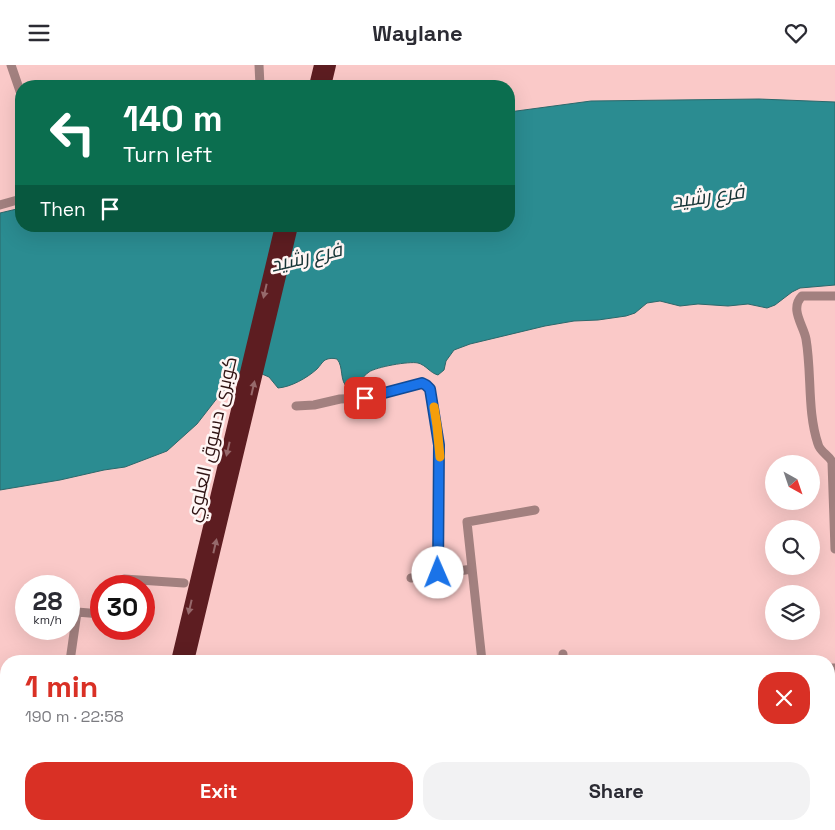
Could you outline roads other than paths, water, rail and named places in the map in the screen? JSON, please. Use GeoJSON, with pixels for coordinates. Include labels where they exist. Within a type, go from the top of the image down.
{"type":"FeatureCollection","features":[{"type":"Feature","properties":{"kind":"highway"},"geometry":{"type":"LineString","coordinates":[[316,80],[320,65]]}},
{"type":"Feature","properties":{"kind":"highway"},"geometry":{"type":"LineString","coordinates":[[326,80],[330,65]]}},
{"type":"Feature","properties":{"kind":"highway","name":"كوبرى دسوق العلوي"},"geometry":{"type":"LineString","coordinates":[[178,655],[280,232]]}},
{"type":"Feature","properties":{"kind":"highway","name":"كوبرى دسوق العلوي"},"geometry":{"type":"LineString","coordinates":[[189,655],[291,232]]}},
{"type":"Feature","properties":{"kind":"street"},"geometry":{"type":"LineString","coordinates":[[11,65],[16,80]]}},
{"type":"Feature","properties":{"kind":"street"},"geometry":{"type":"LineString","coordinates":[[259,65],[260,80]]}},
{"type":"Feature","properties":{"kind":"street"},"geometry":{"type":"LineString","coordinates":[[0,205],[15,201]]}},
{"type":"Feature","properties":{"kind":"street"},"geometry":{"type":"LineString","coordinates":[[835,296],[802,295],[799,299],[797,314],[806,339],[812,412],[818,444],[832,462],[835,549]]}},
{"type":"Feature","properties":{"kind":"street"},"geometry":{"type":"LineString","coordinates":[[296,406],[314,405],[340,399],[365,398],[422,383],[429,387],[439,445],[438,573]]}},
{"type":"Feature","properties":{"kind":"street"},"geometry":{"type":"LineString","coordinates":[[481,655],[467,522],[535,510]]}},
{"type":"Feature","properties":{"kind":"street"},"geometry":{"type":"LineString","coordinates":[[411,578],[472,569]]}},
{"type":"Feature","properties":{"kind":"street"},"geometry":{"type":"LineString","coordinates":[[155,581],[184,583]]}},
{"type":"Feature","properties":{"kind":"street"},"geometry":{"type":"LineString","coordinates":[[71,655],[77,612],[90,613]]}},
{"type":"Feature","properties":{"kind":"water","name":"فرع رشيد"},"geometry":{"type":"Polygon","coordinates":[[[759,99],[835,102],[835,285],[800,288],[775,305],[767,308],[748,304],[680,306],[660,301],[647,303],[635,313],[626,316],[545,326],[470,344],[454,350],[446,361],[444,370],[438,375],[418,363],[385,366],[369,372],[354,386],[348,388],[343,382],[339,362],[337,359],[332,358],[325,360],[304,379],[283,387],[278,388],[269,377],[262,374],[243,376],[229,385],[197,424],[167,451],[125,467],[0,490],[0,213],[15,209],[15,232],[515,232],[515,111],[591,101],[759,99]]]}}]}
